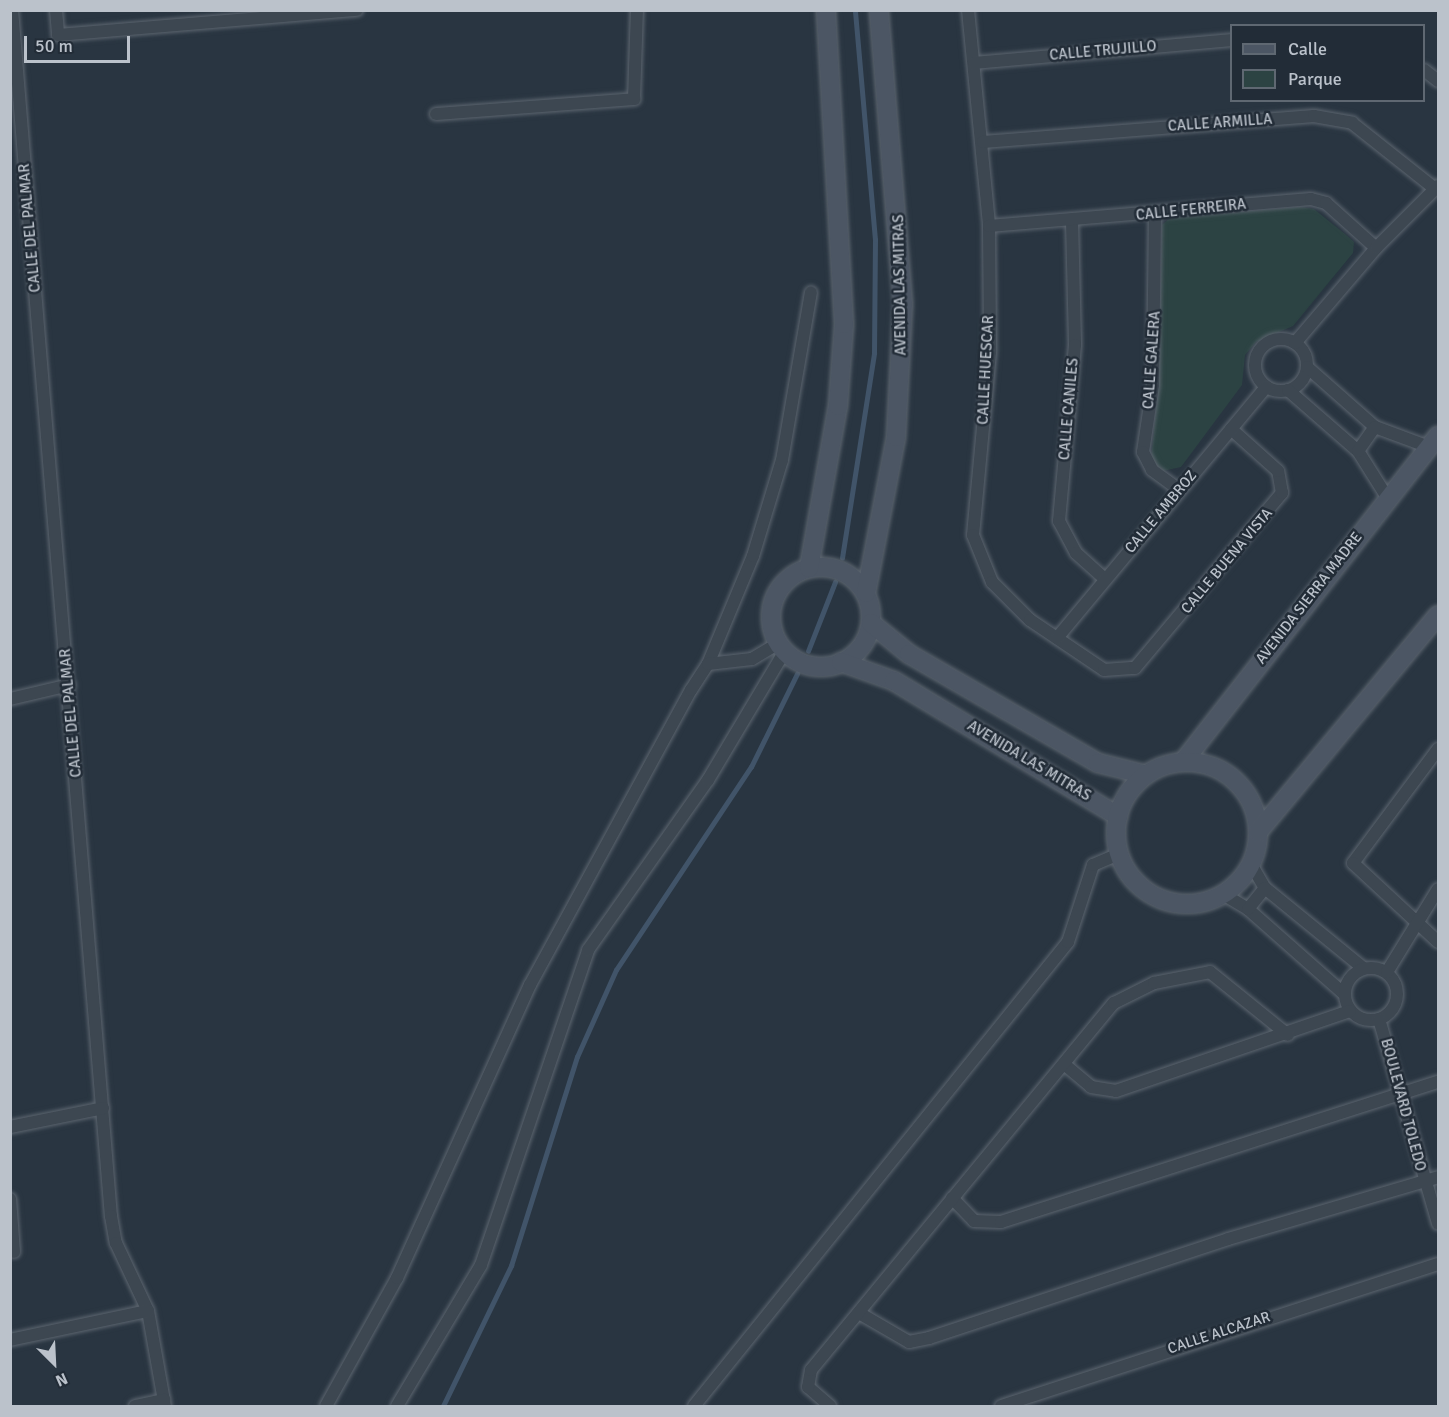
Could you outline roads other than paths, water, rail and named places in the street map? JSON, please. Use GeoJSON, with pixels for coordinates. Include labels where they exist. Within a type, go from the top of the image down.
{"type":"FeatureCollection","features":[{"type":"Feature","properties":{"kind":"street","name":"CALLE DEL PALMAR"},"geometry":{"type":"LineString","coordinates":[[12,10],[116,1243],[148,1311],[164,1403]]}},
{"type":"Feature","properties":{"kind":"street"},"geometry":{"type":"LineString","coordinates":[[56,10],[58,35],[357,10]]}},
{"type":"Feature","properties":{"kind":"street"},"geometry":{"type":"LineString","coordinates":[[436,114],[634,99],[637,10]]}},
{"type":"Feature","properties":{"kind":"street"},"geometry":{"type":"LineString","coordinates":[[809,568],[835,428],[844,324],[826,10]]}},
{"type":"Feature","properties":{"kind":"street","name":"AVENIDA LAS MITRAS"},"geometry":{"type":"LineString","coordinates":[[866,592],[896,437],[903,304],[879,10]]}},
{"type":"Feature","properties":{"kind":"street","name":"CALLE HUESCAR"},"geometry":{"type":"LineString","coordinates":[[968,10],[983,142],[989,226],[990,352],[973,535],[992,582],[1007,601],[1104,670]]}},
{"type":"Feature","properties":{"kind":"street","name":"CALLE TRUJILLO"},"geometry":{"type":"LineString","coordinates":[[974,63],[1230,40]]}},
{"type":"Feature","properties":{"kind":"street"},"geometry":{"type":"LineString","coordinates":[[1425,71],[1438,81]]}},
{"type":"Feature","properties":{"kind":"street","name":"CALLE ARMILLA"},"geometry":{"type":"LineString","coordinates":[[983,142],[1314,116],[1352,123],[1436,187]]}},
{"type":"Feature","properties":{"kind":"street"},"geometry":{"type":"LineString","coordinates":[[1295,343],[1376,248],[1436,187]]}},
{"type":"Feature","properties":{"kind":"street","name":"CALLE FERREIRA"},"geometry":{"type":"LineString","coordinates":[[989,226],[1311,200],[1326,203],[1376,248]]}},
{"type":"Feature","properties":{"kind":"street","name":"CALLE GALERA"},"geometry":{"type":"LineString","coordinates":[[1155,214],[1153,386],[1143,452],[1152,470],[1178,489]]}},
{"type":"Feature","properties":{"kind":"street","name":"CALLE CANILES"},"geometry":{"type":"LineString","coordinates":[[1072,221],[1074,345],[1059,521],[1076,554],[1105,579]]}},
{"type":"Feature","properties":{"kind":"street"},"geometry":{"type":"LineString","coordinates":[[326,1407],[397,1278],[530,985],[708,664],[753,556],[782,460],[811,292]]}},
{"type":"Feature","properties":{"kind":"street"},"geometry":{"type":"LineString","coordinates":[[1295,343],[1276,339],[1259,351],[1255,370],[1266,387],[1288,390],[1358,451],[1387,497]]}},
{"type":"Feature","properties":{"kind":"street"},"geometry":{"type":"LineString","coordinates":[[1295,343],[1307,367],[1375,427],[1434,442]]}},
{"type":"Feature","properties":{"kind":"street"},"geometry":{"type":"LineString","coordinates":[[1288,390],[1301,381],[1307,367]]}},
{"type":"Feature","properties":{"kind":"street","name":"CALLE AMBROZ"},"geometry":{"type":"LineString","coordinates":[[1057,638],[1178,489],[1266,387]]}},
{"type":"Feature","properties":{"kind":"street"},"geometry":{"type":"LineString","coordinates":[[1358,451],[1375,427]]}},
{"type":"Feature","properties":{"kind":"street","name":"CALLE BUENA VISTA"},"geometry":{"type":"LineString","coordinates":[[1104,670],[1128,671],[1141,664],[1282,493],[1278,471],[1231,429]]}},
{"type":"Feature","properties":{"kind":"street","name":"AVENIDA SIERRA MADRE"},"geometry":{"type":"LineString","coordinates":[[1183,762],[1387,497],[1434,442]]}},
{"type":"Feature","properties":{"kind":"street"},"geometry":{"type":"LineString","coordinates":[[809,568],[842,571],[866,592],[871,623],[858,650],[842,662],[811,666],[782,647],[771,615],[776,595],[790,578],[809,568]]}},
{"type":"Feature","properties":{"kind":"street"},"geometry":{"type":"LineString","coordinates":[[1258,832],[1438,615]]}},
{"type":"Feature","properties":{"kind":"street"},"geometry":{"type":"LineString","coordinates":[[871,623],[909,654],[1098,764],[1146,775]]}},
{"type":"Feature","properties":{"kind":"street"},"geometry":{"type":"LineString","coordinates":[[708,664],[752,659],[782,647]]}},
{"type":"Feature","properties":{"kind":"street"},"geometry":{"type":"LineString","coordinates":[[397,1407],[481,1265],[588,950],[708,780],[782,647]]}},
{"type":"Feature","properties":{"kind":"street","name":"AVENIDA LAS MITRAS"},"geometry":{"type":"LineString","coordinates":[[842,662],[894,681],[1118,816]]}},
{"type":"Feature","properties":{"kind":"street"},"geometry":{"type":"LineString","coordinates":[[10,699],[69,685]]}},
{"type":"Feature","properties":{"kind":"street"},"geometry":{"type":"LineString","coordinates":[[1438,749],[1353,863],[1438,942]]}},
{"type":"Feature","properties":{"kind":"street"},"geometry":{"type":"LineString","coordinates":[[1183,762],[1210,765],[1233,778],[1249,798],[1258,832],[1251,864],[1223,894],[1186,904],[1161,899],[1135,881],[1119,854],[1118,816],[1129,793],[1146,775],[1183,762]]}},
{"type":"Feature","properties":{"kind":"street"},"geometry":{"type":"LineString","coordinates":[[694,1407],[1068,942],[1094,865],[1119,854]]}},
{"type":"Feature","properties":{"kind":"street"},"geometry":{"type":"LineString","coordinates":[[1251,864],[1265,888],[1363,968],[1387,972]]}},
{"type":"Feature","properties":{"kind":"street"},"geometry":{"type":"LineString","coordinates":[[1248,909],[1265,888]]}},
{"type":"Feature","properties":{"kind":"street"},"geometry":{"type":"LineString","coordinates":[[1387,972],[1414,922],[1438,889]]}},
{"type":"Feature","properties":{"kind":"street"},"geometry":{"type":"LineString","coordinates":[[1223,894],[1248,909],[1344,994],[1350,1011],[1363,1019],[1379,1019],[1392,1009],[1398,994],[1387,972]]}},
{"type":"Feature","properties":{"kind":"street"},"geometry":{"type":"LineString","coordinates":[[1344,994],[1349,978],[1363,968]]}},
{"type":"Feature","properties":{"kind":"street"},"geometry":{"type":"LineString","coordinates":[[830,1407],[808,1387],[808,1376],[1114,1003],[1195,973],[1210,972],[1227,983],[1288,1035]]}},
{"type":"Feature","properties":{"kind":"street"},"geometry":{"type":"LineString","coordinates":[[1064,1064],[1091,1087],[1116,1091],[1288,1035],[1350,1011]]}},
{"type":"Feature","properties":{"kind":"street","name":"BOULEVARD TOLEDO"},"geometry":{"type":"LineString","coordinates":[[1379,1019],[1438,1224]]}},
{"type":"Feature","properties":{"kind":"street"},"geometry":{"type":"LineString","coordinates":[[952,1198],[974,1221],[1001,1222],[1438,1082]]}},
{"type":"Feature","properties":{"kind":"street"},"geometry":{"type":"LineString","coordinates":[[10,1127],[103,1108]]}},
{"type":"Feature","properties":{"kind":"street"},"geometry":{"type":"LineString","coordinates":[[859,1313],[909,1342],[929,1338],[1438,1177]]}},
{"type":"Feature","properties":{"kind":"street"},"geometry":{"type":"LineString","coordinates":[[10,1199],[14,1252]]}},
{"type":"Feature","properties":{"kind":"street","name":"CALLE ALCAZAR"},"geometry":{"type":"LineString","coordinates":[[1001,1407],[1438,1264]]}},
{"type":"Feature","properties":{"kind":"street"},"geometry":{"type":"LineString","coordinates":[[10,1340],[148,1311]]}},
{"type":"Feature","properties":{"kind":"street"},"geometry":{"type":"LineString","coordinates":[[135,1407],[164,1403]]}},
{"type":"Feature","properties":{"kind":"waterway"},"geometry":{"type":"LineString","coordinates":[[842,558],[874,353],[875,240],[855,10]]}},
{"type":"Feature","properties":{"kind":"waterway"},"geometry":{"type":"LineString","coordinates":[[808,651],[835,582]]}},
{"type":"Feature","properties":{"kind":"waterway"},"geometry":{"type":"LineString","coordinates":[[443,1406],[511,1266],[577,1057],[616,970],[751,767],[797,674]]}}]}
